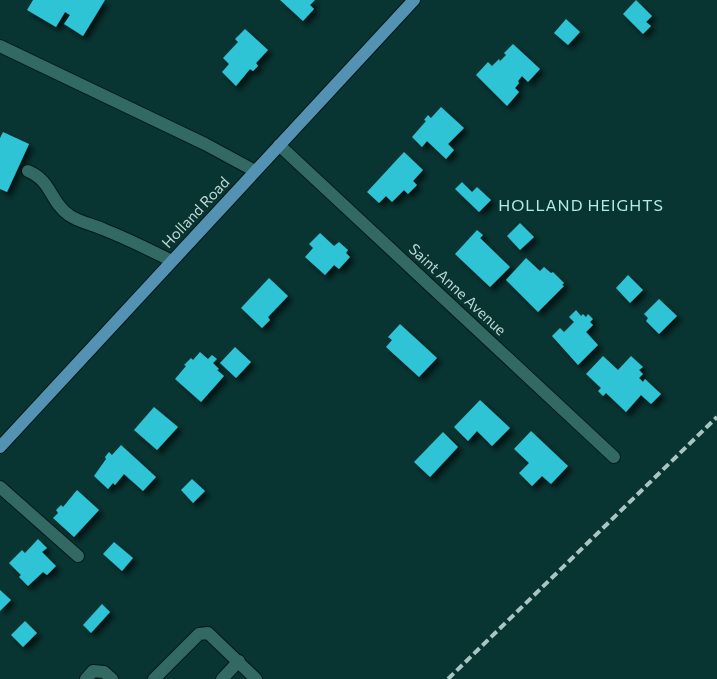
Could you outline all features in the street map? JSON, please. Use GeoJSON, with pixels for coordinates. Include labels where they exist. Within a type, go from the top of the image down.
{"type":"FeatureCollection","features":[{"type":"Feature","properties":{"kind":"main road","name":"Holland Road"},"geometry":{"type":"LineString","coordinates":[[0,447],[414,0]]}},
{"type":"Feature","properties":{"kind":"street"},"geometry":{"type":"LineString","coordinates":[[0,46],[205,144],[255,171]]}},
{"type":"Feature","properties":{"kind":"street","name":"Saint Anne Avenue"},"geometry":{"type":"LineString","coordinates":[[279,145],[614,457]]}},
{"type":"Feature","properties":{"kind":"street"},"geometry":{"type":"LineString","coordinates":[[28,171],[46,182],[57,204],[80,222],[119,236],[172,261]]}},
{"type":"Feature","properties":{"kind":"street"},"geometry":{"type":"LineString","coordinates":[[0,487],[78,556]]}},
{"type":"Feature","properties":{"kind":"street"},"geometry":{"type":"LineString","coordinates":[[154,679],[199,634],[208,633],[256,679]]}},
{"type":"Feature","properties":{"kind":"street"},"geometry":{"type":"LineString","coordinates":[[222,679],[239,662]]}},
{"type":"Feature","properties":{"kind":"street"},"geometry":{"type":"LineString","coordinates":[[86,679],[93,671],[104,672],[112,679]]}},
{"type":"Feature","properties":{"kind":"building"},"geometry":{"type":"Polygon","coordinates":[[[33,0],[105,0],[83,36],[64,24],[70,15],[65,12],[56,27],[27,10],[33,0]]]}},
{"type":"Feature","properties":{"kind":"building"},"geometry":{"type":"Polygon","coordinates":[[[280,0],[315,0],[310,5],[314,9],[303,21],[280,0]]]}},
{"type":"Feature","properties":{"kind":"building"},"geometry":{"type":"Polygon","coordinates":[[[636,0],[652,16],[646,22],[651,26],[643,34],[623,14],[636,0]]]}},
{"type":"Feature","properties":{"kind":"building"},"geometry":{"type":"Polygon","coordinates":[[[566,19],[580,32],[568,45],[554,33],[566,19]]]}},
{"type":"Feature","properties":{"kind":"building"},"geometry":{"type":"Polygon","coordinates":[[[245,29],[268,50],[256,63],[258,66],[253,71],[250,69],[236,86],[222,72],[229,64],[223,58],[238,42],[235,39],[245,29]]]}},
{"type":"Feature","properties":{"kind":"building"},"geometry":{"type":"Polygon","coordinates":[[[513,44],[540,69],[528,82],[522,76],[515,88],[519,92],[507,106],[476,75],[488,62],[492,66],[499,59],[500,61],[506,55],[504,53],[513,44]]]}},
{"type":"Feature","properties":{"kind":"building"},"geometry":{"type":"Polygon","coordinates":[[[441,107],[464,128],[448,144],[454,150],[446,159],[427,141],[422,147],[412,137],[426,121],[424,120],[428,115],[431,118],[441,107]]]}},
{"type":"Feature","properties":{"kind":"building"},"geometry":{"type":"Polygon","coordinates":[[[3,132],[29,144],[7,192],[0,189],[0,138],[3,132]]]}},
{"type":"Feature","properties":{"kind":"building"},"geometry":{"type":"Polygon","coordinates":[[[404,152],[423,170],[413,181],[417,185],[408,194],[404,190],[392,202],[386,196],[379,203],[367,192],[404,152]]]}},
{"type":"Feature","properties":{"kind":"building"},"geometry":{"type":"Polygon","coordinates":[[[462,182],[472,192],[477,187],[491,200],[479,212],[455,189],[462,182]]]}},
{"type":"Feature","properties":{"kind":"building"},"geometry":{"type":"Polygon","coordinates":[[[520,223],[534,237],[520,250],[507,236],[520,223]]]}},
{"type":"Feature","properties":{"kind":"building"},"geometry":{"type":"Polygon","coordinates":[[[477,230],[483,235],[480,238],[510,267],[490,287],[455,254],[477,230]]]}},
{"type":"Feature","properties":{"kind":"building"},"geometry":{"type":"Polygon","coordinates":[[[320,233],[334,246],[339,242],[348,250],[346,253],[350,257],[339,269],[334,265],[325,275],[305,257],[313,248],[309,244],[320,233]]]}},
{"type":"Feature","properties":{"kind":"building"},"geometry":{"type":"Polygon","coordinates":[[[526,258],[540,271],[544,267],[551,273],[553,272],[564,283],[562,285],[564,286],[538,312],[506,280],[526,258]]]}},
{"type":"Feature","properties":{"kind":"building"},"geometry":{"type":"Polygon","coordinates":[[[628,275],[643,290],[630,303],[616,288],[628,275]]]}},
{"type":"Feature","properties":{"kind":"building"},"geometry":{"type":"Polygon","coordinates":[[[269,278],[288,296],[268,317],[270,320],[262,328],[241,308],[269,278]]]}},
{"type":"Feature","properties":{"kind":"building"},"geometry":{"type":"Polygon","coordinates":[[[659,299],[677,316],[659,334],[646,321],[648,318],[644,314],[659,299]]]}},
{"type":"Feature","properties":{"kind":"building"},"geometry":{"type":"Polygon","coordinates":[[[576,310],[581,316],[583,314],[586,317],[588,314],[593,319],[590,322],[593,325],[586,332],[598,345],[578,365],[552,336],[560,328],[564,332],[574,322],[569,317],[576,310]]]}},
{"type":"Feature","properties":{"kind":"building"},"geometry":{"type":"Polygon","coordinates":[[[400,324],[437,358],[419,377],[386,347],[392,340],[388,337],[400,324]]]}},
{"type":"Feature","properties":{"kind":"building"},"geometry":{"type":"Polygon","coordinates":[[[235,347],[251,362],[236,378],[220,363],[235,347]]]}},
{"type":"Feature","properties":{"kind":"building"},"geometry":{"type":"Polygon","coordinates":[[[200,352],[208,359],[212,355],[217,359],[213,363],[224,376],[201,402],[175,379],[186,366],[184,365],[191,358],[193,360],[200,352]]]}},
{"type":"Feature","properties":{"kind":"building"},"geometry":{"type":"Polygon","coordinates":[[[603,356],[618,370],[631,356],[643,367],[639,370],[643,374],[639,378],[643,382],[645,379],[661,394],[651,404],[641,395],[626,412],[606,393],[603,396],[598,391],[601,388],[586,374],[603,356]]]}},
{"type":"Feature","properties":{"kind":"building"},"geometry":{"type":"Polygon","coordinates":[[[480,400],[510,428],[492,446],[477,431],[468,441],[454,427],[480,400]]]}},
{"type":"Feature","properties":{"kind":"building"},"geometry":{"type":"Polygon","coordinates":[[[154,407],[178,427],[157,450],[134,430],[154,407]]]}},
{"type":"Feature","properties":{"kind":"building"},"geometry":{"type":"Polygon","coordinates":[[[531,431],[568,466],[551,484],[542,476],[532,486],[519,473],[529,463],[514,449],[531,431]]]}},
{"type":"Feature","properties":{"kind":"building"},"geometry":{"type":"Polygon","coordinates":[[[443,432],[458,447],[430,477],[414,462],[443,432]]]}},
{"type":"Feature","properties":{"kind":"building"},"geometry":{"type":"Polygon","coordinates":[[[121,445],[156,477],[143,491],[124,474],[115,485],[113,483],[108,489],[94,476],[109,452],[112,455],[121,445]]]}},
{"type":"Feature","properties":{"kind":"building"},"geometry":{"type":"Polygon","coordinates":[[[192,479],[205,491],[193,503],[181,490],[192,479]]]}},
{"type":"Feature","properties":{"kind":"building"},"geometry":{"type":"Polygon","coordinates":[[[77,490],[99,510],[74,537],[53,518],[58,513],[56,510],[61,505],[63,507],[77,490]]]}},
{"type":"Feature","properties":{"kind":"building"},"geometry":{"type":"Polygon","coordinates":[[[38,539],[47,548],[42,552],[56,566],[47,575],[43,572],[28,586],[19,577],[21,575],[9,563],[22,550],[25,553],[38,539]]]}},
{"type":"Feature","properties":{"kind":"building"},"geometry":{"type":"Polygon","coordinates":[[[114,542],[133,558],[122,571],[103,554],[114,542]]]}},
{"type":"Feature","properties":{"kind":"building"},"geometry":{"type":"Polygon","coordinates":[[[0,590],[11,600],[0,611],[0,590]]]}},
{"type":"Feature","properties":{"kind":"building"},"geometry":{"type":"Polygon","coordinates":[[[102,604],[110,612],[91,633],[83,625],[102,604]]]}},
{"type":"Feature","properties":{"kind":"building"},"geometry":{"type":"Polygon","coordinates":[[[25,621],[37,633],[23,647],[11,635],[25,621]]]}},
{"type":"Feature","properties":{"kind":"railway"},"geometry":{"type":"LineString","coordinates":[[448,679],[717,417]]}},
{"type":"Feature","properties":{"kind":"district","name":"HOLLAND HEIGHTS"},"geometry":{"type":"Point","coordinates":[581,204]}}]}
